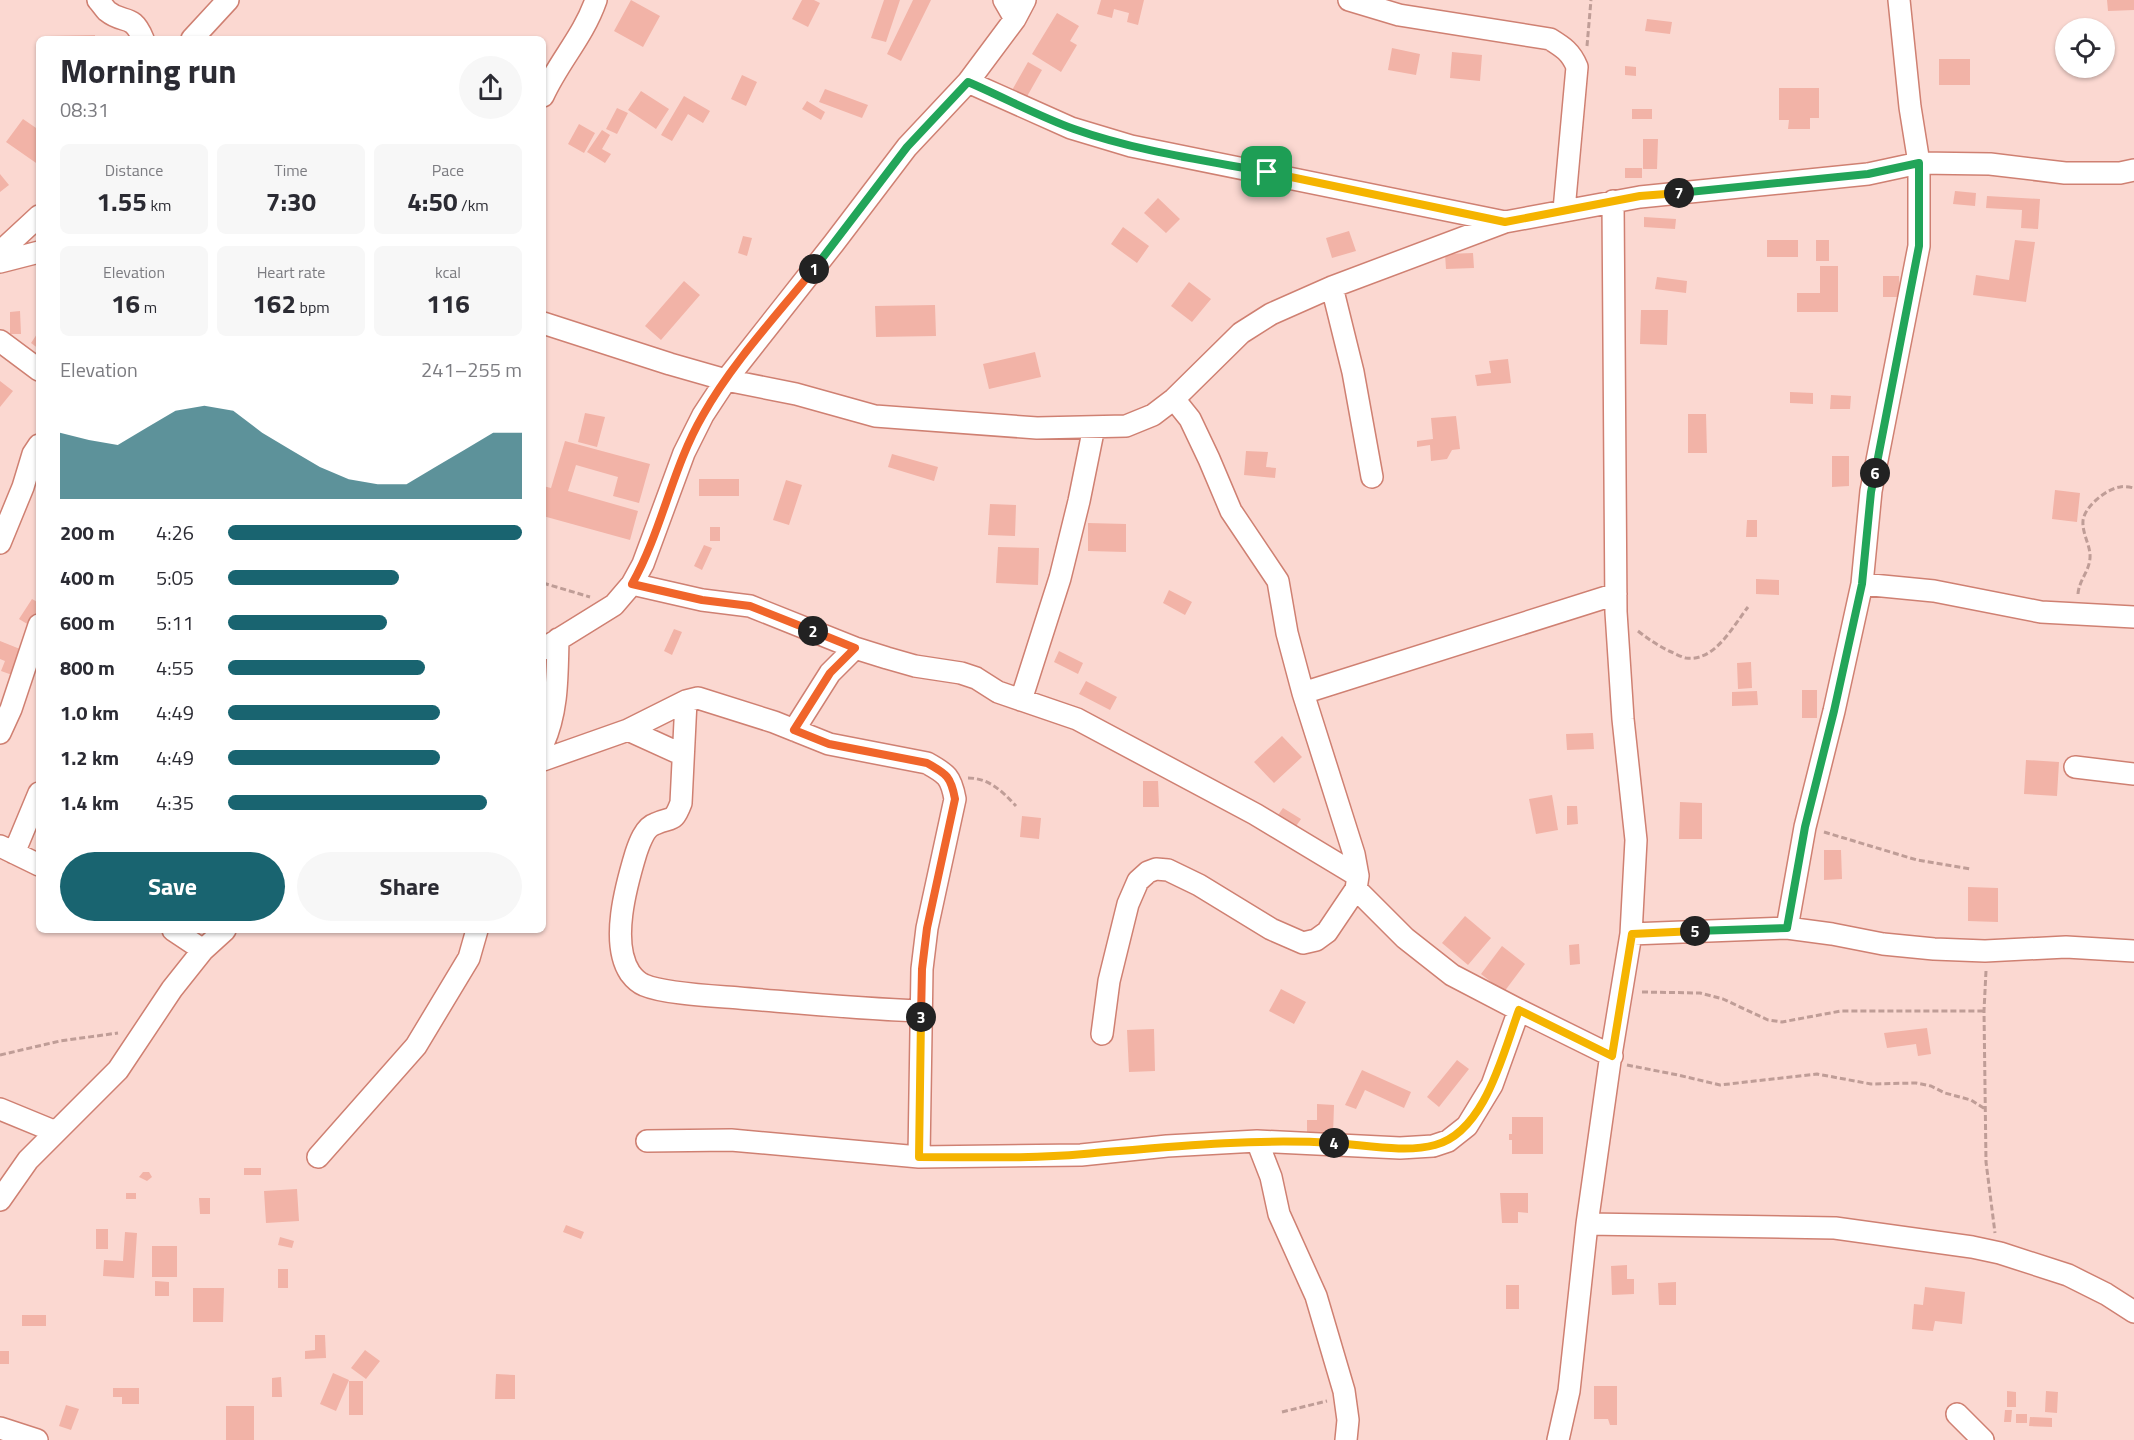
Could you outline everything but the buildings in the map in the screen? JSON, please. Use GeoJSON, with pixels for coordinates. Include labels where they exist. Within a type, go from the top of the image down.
{"type":"FeatureCollection","features":[{"type":"Feature","properties":{"kind":"street"},"geometry":{"type":"LineString","coordinates":[[98,0],[108,12],[137,25],[142,36]]}},
{"type":"Feature","properties":{"kind":"street"},"geometry":{"type":"LineString","coordinates":[[195,36],[228,0]]}},
{"type":"Feature","properties":{"kind":"street"},"geometry":{"type":"LineString","coordinates":[[546,89],[553,74],[582,34],[596,0]]}},
{"type":"Feature","properties":{"kind":"street"},"geometry":{"type":"LineString","coordinates":[[1004,0],[1015,19]]}},
{"type":"Feature","properties":{"kind":"street"},"geometry":{"type":"LineString","coordinates":[[546,737],[554,709],[550,644],[614,605],[632,584],[643,564],[684,453],[703,415],[726,380],[907,147],[968,82],[1015,19],[1025,0]]}},
{"type":"Feature","properties":{"kind":"street"},"geometry":{"type":"LineString","coordinates":[[1349,0],[1399,15],[1550,39],[1565,48],[1573,57],[1577,67],[1564,210]]}},
{"type":"Feature","properties":{"kind":"street"},"geometry":{"type":"LineString","coordinates":[[1787,928],[1805,827],[1862,584],[1871,492],[1919,246],[1919,163],[1910,107],[1899,0]]}},
{"type":"Feature","properties":{"kind":"street"},"geometry":{"type":"LineString","coordinates":[[968,82],[1071,128],[1131,146],[1505,222]]}},
{"type":"Feature","properties":{"kind":"street"},"geometry":{"type":"LineString","coordinates":[[546,324],[726,380],[796,394],[875,416],[1036,428],[1126,426],[1153,415],[1174,399],[1241,333],[1271,314],[1332,287],[1505,222],[1640,196],[1868,174],[1919,163],[1990,164],[2065,173],[2120,173],[2134,170]]}},
{"type":"Feature","properties":{"kind":"street"},"geometry":{"type":"LineString","coordinates":[[1558,1440],[1571,1371],[1587,1224],[1632,934],[1636,840],[1621,699],[1616,603],[1613,201]]}},
{"type":"Feature","properties":{"kind":"street"},"geometry":{"type":"LineString","coordinates":[[4,243],[36,218]]}},
{"type":"Feature","properties":{"kind":"street"},"geometry":{"type":"LineString","coordinates":[[0,262],[36,253]]}},
{"type":"Feature","properties":{"kind":"street"},"geometry":{"type":"LineString","coordinates":[[1332,287],[1353,372],[1372,477]]}},
{"type":"Feature","properties":{"kind":"street"},"geometry":{"type":"LineString","coordinates":[[0,341],[36,368]]}},
{"type":"Feature","properties":{"kind":"street"},"geometry":{"type":"LineString","coordinates":[[1102,1034],[1109,981],[1128,904],[1138,881],[1148,872],[1156,869],[1168,870],[1271,928],[1303,943],[1316,940],[1328,932],[1357,882],[1342,813],[1303,693],[1287,633],[1278,581],[1231,511],[1190,419],[1174,399]]}},
{"type":"Feature","properties":{"kind":"street"},"geometry":{"type":"LineString","coordinates":[[1021,700],[1060,578],[1094,427]]}},
{"type":"Feature","properties":{"kind":"street"},"geometry":{"type":"LineString","coordinates":[[0,543],[36,450]]}},
{"type":"Feature","properties":{"kind":"street"},"geometry":{"type":"LineString","coordinates":[[632,584],[702,600],[750,606],[855,648],[915,666],[961,673],[976,678],[998,692],[1077,719],[1255,814],[1357,882],[1405,938],[1452,975],[1611,1058]]}},
{"type":"Feature","properties":{"kind":"street"},"geometry":{"type":"LineString","coordinates":[[1862,584],[1934,591],[2041,612],[2134,617]]}},
{"type":"Feature","properties":{"kind":"street"},"geometry":{"type":"LineString","coordinates":[[1303,693],[1616,603]]}},
{"type":"Feature","properties":{"kind":"street"},"geometry":{"type":"LineString","coordinates":[[0,733],[11,709],[36,634]]}},
{"type":"Feature","properties":{"kind":"street"},"geometry":{"type":"LineString","coordinates":[[794,730],[830,673],[855,648]]}},
{"type":"Feature","properties":{"kind":"street"},"geometry":{"type":"LineString","coordinates":[[546,759],[628,730],[686,701],[698,699],[710,701],[829,744],[927,763],[940,770],[951,780],[955,799],[927,928],[922,969],[919,1157]]}},
{"type":"Feature","properties":{"kind":"street"},"geometry":{"type":"LineString","coordinates":[[686,701],[681,803],[671,820],[654,824],[646,831],[636,850],[623,909],[620,938],[624,961],[631,975],[644,985],[697,994],[921,1011]]}},
{"type":"Feature","properties":{"kind":"street"},"geometry":{"type":"LineString","coordinates":[[628,730],[683,755]]}},
{"type":"Feature","properties":{"kind":"street"},"geometry":{"type":"LineString","coordinates":[[2075,767],[2134,774]]}},
{"type":"Feature","properties":{"kind":"street"},"geometry":{"type":"LineString","coordinates":[[36,798],[7,849],[36,864]]}},
{"type":"Feature","properties":{"kind":"street"},"geometry":{"type":"LineString","coordinates":[[1632,934],[1787,928],[1905,947],[1985,951],[2066,947],[2134,951]]}},
{"type":"Feature","properties":{"kind":"street"},"geometry":{"type":"LineString","coordinates":[[178,933],[203,950]]}},
{"type":"Feature","properties":{"kind":"street"},"geometry":{"type":"LineString","coordinates":[[0,1200],[28,1160],[118,1070],[172,989],[203,950],[222,933]]}},
{"type":"Feature","properties":{"kind":"street"},"geometry":{"type":"LineString","coordinates":[[318,1157],[416,1046],[469,958],[476,933]]}},
{"type":"Feature","properties":{"kind":"street"},"geometry":{"type":"LineString","coordinates":[[647,1141],[731,1140],[919,1157],[1081,1155],[1167,1146],[1257,1141],[1400,1148],[1433,1146],[1448,1141],[1467,1126],[1492,1085],[1519,1010]]}},
{"type":"Feature","properties":{"kind":"street"},"geometry":{"type":"LineString","coordinates":[[0,1109],[56,1132]]}},
{"type":"Feature","properties":{"kind":"street"},"geometry":{"type":"LineString","coordinates":[[1257,1141],[1271,1177],[1279,1214],[1316,1296],[1344,1391],[1348,1420],[1346,1440]]}},
{"type":"Feature","properties":{"kind":"street"},"geometry":{"type":"LineString","coordinates":[[1587,1224],[1835,1228],[2000,1253],[2068,1275],[2106,1294],[2134,1312]]}},
{"type":"Feature","properties":{"kind":"street"},"geometry":{"type":"LineString","coordinates":[[1957,1414],[1983,1440]]}},
{"type":"Feature","properties":{"kind":"street"},"geometry":{"type":"LineString","coordinates":[[0,1428],[37,1440]]}},
{"type":"Feature","properties":{"kind":"path"},"geometry":{"type":"LineString","coordinates":[[1577,67],[1588,42],[1591,0]]}},
{"type":"Feature","properties":{"kind":"path"},"geometry":{"type":"LineString","coordinates":[[2069,614],[2076,603],[2079,583],[2089,567],[2090,560],[2083,522],[2086,512],[2108,491],[2120,487],[2134,488]]}},
{"type":"Feature","properties":{"kind":"path"},"geometry":{"type":"LineString","coordinates":[[546,584],[614,605]]}},
{"type":"Feature","properties":{"kind":"path"},"geometry":{"type":"LineString","coordinates":[[1616,603],[1650,642],[1686,658],[1708,654],[1719,645],[1748,607]]}},
{"type":"Feature","properties":{"kind":"path"},"geometry":{"type":"LineString","coordinates":[[951,780],[982,778],[1000,789],[1016,806]]}},
{"type":"Feature","properties":{"kind":"path"},"geometry":{"type":"LineString","coordinates":[[1805,827],[1917,860],[1970,869]]}},
{"type":"Feature","properties":{"kind":"path"},"geometry":{"type":"LineString","coordinates":[[1985,951],[1986,1162],[1993,1221],[2000,1253]]}},
{"type":"Feature","properties":{"kind":"path"},"geometry":{"type":"LineString","coordinates":[[1623,991],[1700,993],[1723,999],[1768,1020],[1782,1022],[1841,1011],[1984,1011]]}},
{"type":"Feature","properties":{"kind":"path"},"geometry":{"type":"LineString","coordinates":[[0,1055],[50,1043],[147,1027]]}},
{"type":"Feature","properties":{"kind":"path"},"geometry":{"type":"LineString","coordinates":[[1611,1058],[1720,1085],[1817,1074],[1870,1084],[1916,1083],[1971,1100],[1985,1109]]}},
{"type":"Feature","properties":{"kind":"path"},"geometry":{"type":"LineString","coordinates":[[1282,1412],[1323,1402],[1344,1391]]}},
{"type":"Feature","properties":{"kind":"route"},"geometry":{"type":"LineString","coordinates":[[968,82],[1071,128],[1099,137],[1131,146],[1267,172],[1505,222],[1640,196],[1868,174],[1919,163],[1919,246],[1871,492],[1862,584],[1805,827],[1787,928],[1632,934],[1612,1056],[1519,1010],[1492,1085],[1467,1126],[1448,1141],[1433,1146],[1400,1148],[1317,1142],[1257,1141],[1167,1146],[1081,1155],[919,1157],[922,969],[927,928],[955,799],[951,780],[940,770],[927,763],[829,744],[794,730],[830,673],[855,648],[750,606],[702,600],[632,584],[643,564],[684,453],[703,415],[726,380],[907,147],[968,82]]}}]}
